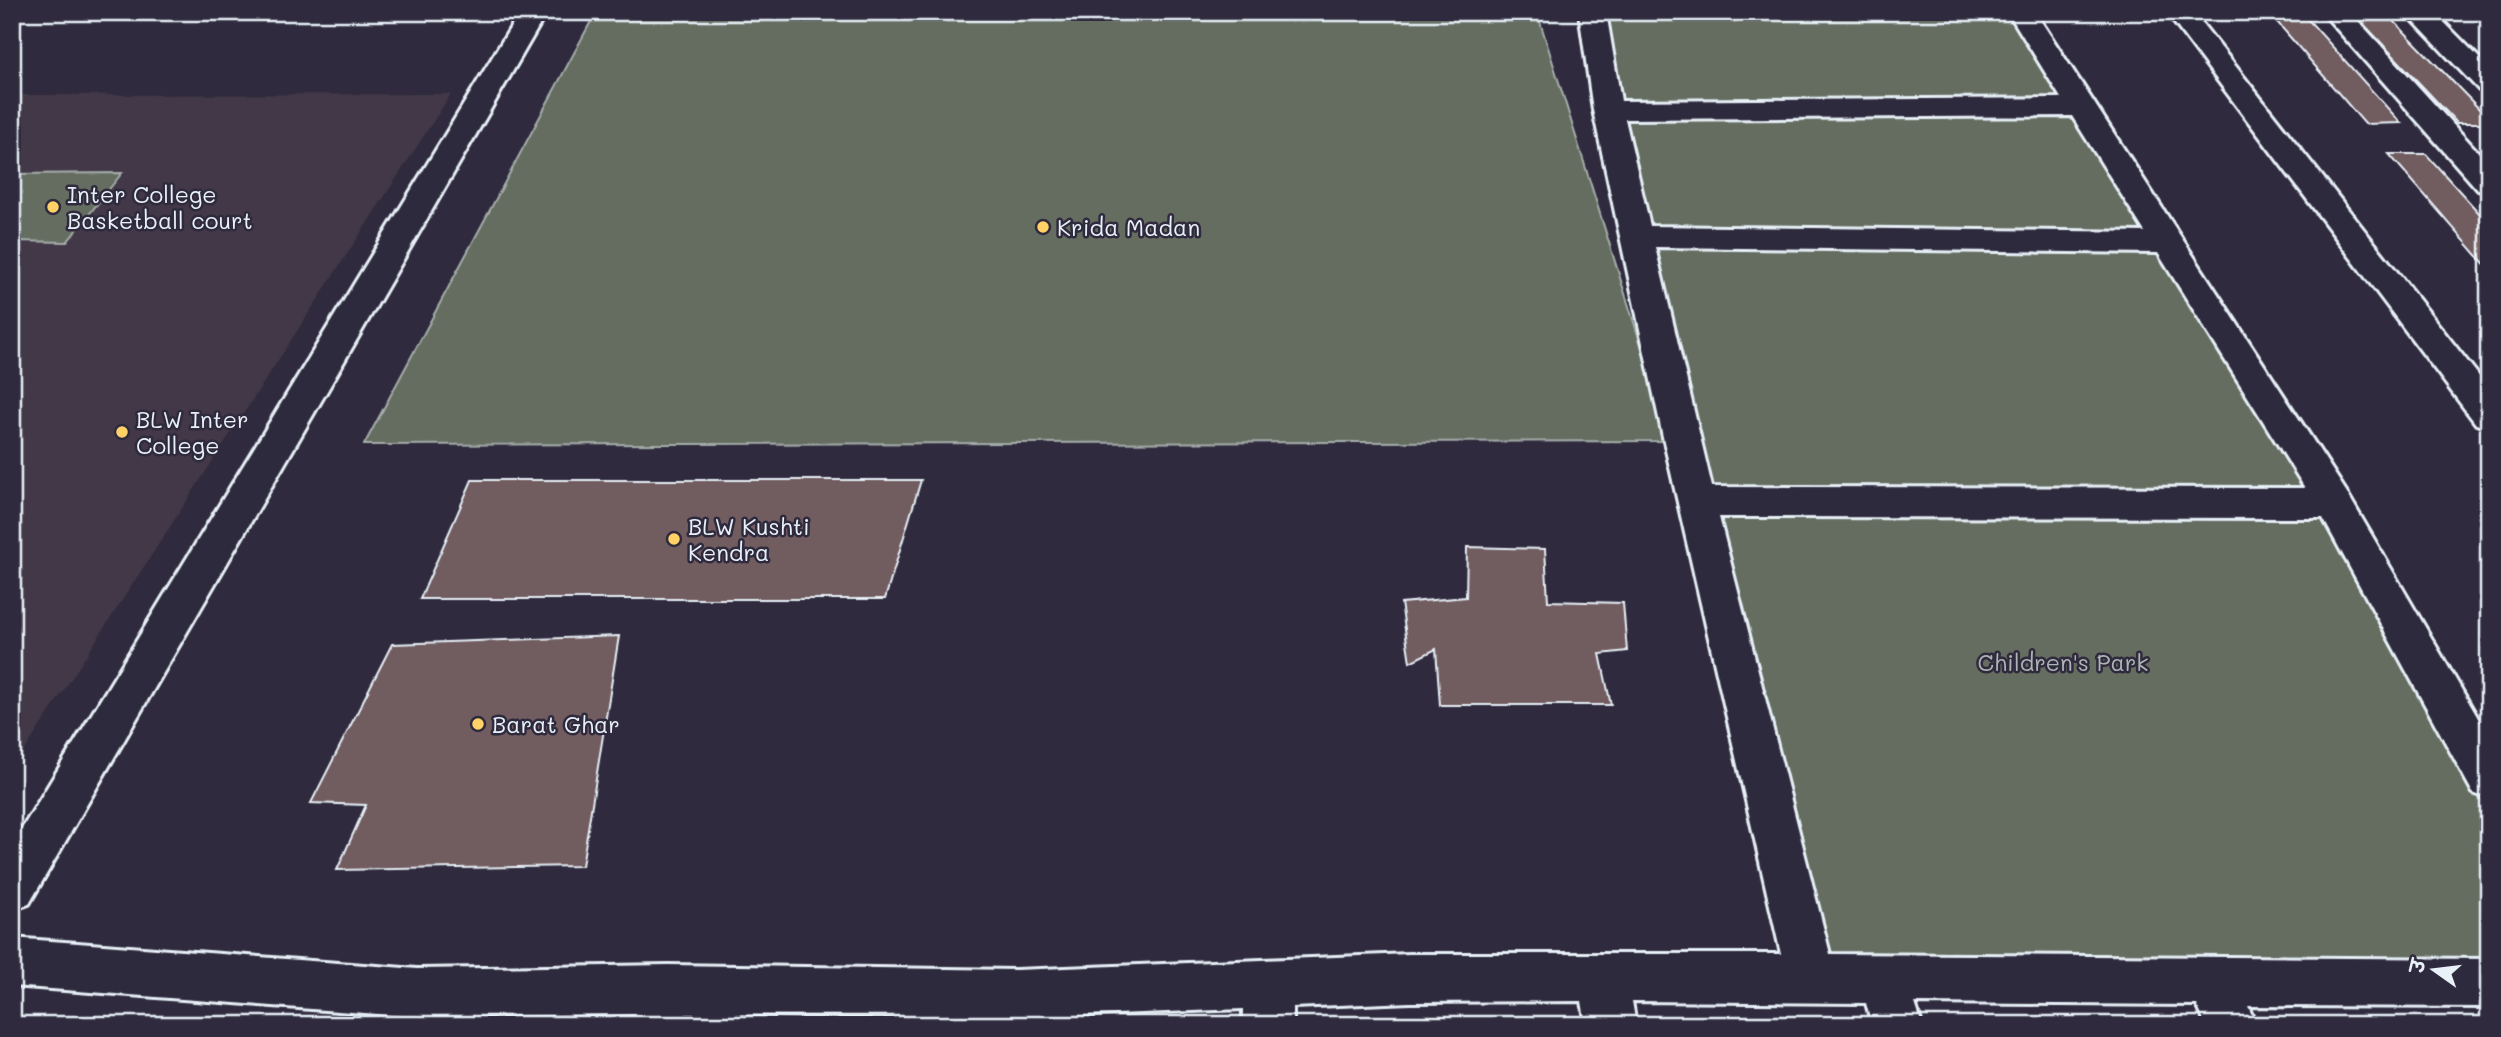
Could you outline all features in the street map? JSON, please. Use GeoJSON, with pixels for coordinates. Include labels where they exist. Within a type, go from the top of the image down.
{"type":"FeatureCollection","features":[{"type":"Feature","properties":{"kind":"street"},"geometry":{"type":"LineString","coordinates":[[12,888],[534,12]]}},
{"type":"Feature","properties":{"kind":"street"},"geometry":{"type":"LineString","coordinates":[[1592,12],[1608,110],[1636,236],[1811,978]]}},
{"type":"Feature","properties":{"kind":"street"},"geometry":{"type":"LineString","coordinates":[[2021,12],[2334,503],[2489,779]]}},
{"type":"Feature","properties":{"kind":"street"},"geometry":{"type":"LineString","coordinates":[[2179,12],[2489,415]]}},
{"type":"Feature","properties":{"kind":"street"},"geometry":{"type":"LineString","coordinates":[[2335,12],[2489,183]]}},
{"type":"Feature","properties":{"kind":"street"},"geometry":{"type":"LineString","coordinates":[[2418,12],[2489,84]]}},
{"type":"Feature","properties":{"kind":"street"},"geometry":{"type":"LineString","coordinates":[[1608,110],[2081,107]]}},
{"type":"Feature","properties":{"kind":"street"},"geometry":{"type":"LineString","coordinates":[[1636,236],[2168,243]]}},
{"type":"Feature","properties":{"kind":"street"},"geometry":{"type":"LineString","coordinates":[[1697,502],[2334,503]]}},
{"type":"Feature","properties":{"kind":"street"},"geometry":{"type":"LineString","coordinates":[[12,962],[411,1009],[663,1007],[1015,1010],[1268,1005],[1410,978],[1811,978],[1890,1002],[2211,980],[2484,992]]}},
{"type":"Feature","properties":{"kind":"street"},"geometry":{"type":"LineString","coordinates":[[1603,977],[1611,1025]]}},
{"type":"Feature","properties":{"kind":"street"},"geometry":{"type":"LineString","coordinates":[[2211,980],[2231,1025]]}},
{"type":"Feature","properties":{"kind":"shaded area","name":"BLW Inter College"},"geometry":{"type":"Polygon","coordinates":[[[451,94],[12,770],[12,95],[451,94]]]}},
{"type":"Feature","properties":{"kind":"green space","name":"Krida Madan"},"geometry":{"type":"Polygon","coordinates":[[[596,12],[1537,12],[1671,441],[364,445],[596,12]]]}},
{"type":"Feature","properties":{"kind":"green space","name":"Children's Park"},"geometry":{"type":"Polygon","coordinates":[[[1598,12],[2021,12],[2489,779],[2489,983],[1811,978],[1598,12]]]}},
{"type":"Feature","properties":{"kind":"green space","name":"Inter College Basketball court"},"geometry":{"type":"Polygon","coordinates":[[[122,173],[67,242],[12,241],[12,174],[122,173]]]}},
{"type":"Feature","properties":{"kind":"building"},"geometry":{"type":"Polygon","coordinates":[[[2271,15],[2304,15],[2401,123],[2365,124],[2271,15]]]}},
{"type":"Feature","properties":{"kind":"building"},"geometry":{"type":"Polygon","coordinates":[[[2355,15],[2388,15],[2489,119],[2489,123],[2457,123],[2355,15]]]}},
{"type":"Feature","properties":{"kind":"building"},"geometry":{"type":"Polygon","coordinates":[[[2389,154],[2426,154],[2489,224],[2489,269],[2389,154]]]}},
{"type":"Feature","properties":{"kind":"building","name":"BLW Kushti Kendra"},"geometry":{"type":"Polygon","coordinates":[[[472,480],[921,480],[885,599],[420,599],[472,480]]]}},
{"type":"Feature","properties":{"kind":"building"},"geometry":{"type":"Polygon","coordinates":[[[1467,547],[1545,549],[1548,601],[1623,603],[1627,651],[1600,654],[1611,705],[1440,705],[1436,649],[1410,662],[1401,603],[1466,597],[1467,547]]]}},
{"type":"Feature","properties":{"kind":"building","name":"Barat Ghar"},"geometry":{"type":"Polygon","coordinates":[[[619,636],[582,866],[337,870],[366,805],[311,803],[392,644],[619,636]]]}},
{"type":"Feature","properties":{"kind":"place","name":"Inter College Basketball court"},"geometry":{"type":"Point","coordinates":[53,207]}},
{"type":"Feature","properties":{"kind":"place","name":"Krida Madan"},"geometry":{"type":"Point","coordinates":[1043,227]}},
{"type":"Feature","properties":{"kind":"place","name":"BLW Inter College"},"geometry":{"type":"Point","coordinates":[122,432]}},
{"type":"Feature","properties":{"kind":"place","name":"BLW Kushti Kendra"},"geometry":{"type":"Point","coordinates":[674,539]}},
{"type":"Feature","properties":{"kind":"place","name":"Barat Ghar"},"geometry":{"type":"Point","coordinates":[478,724]}}]}
